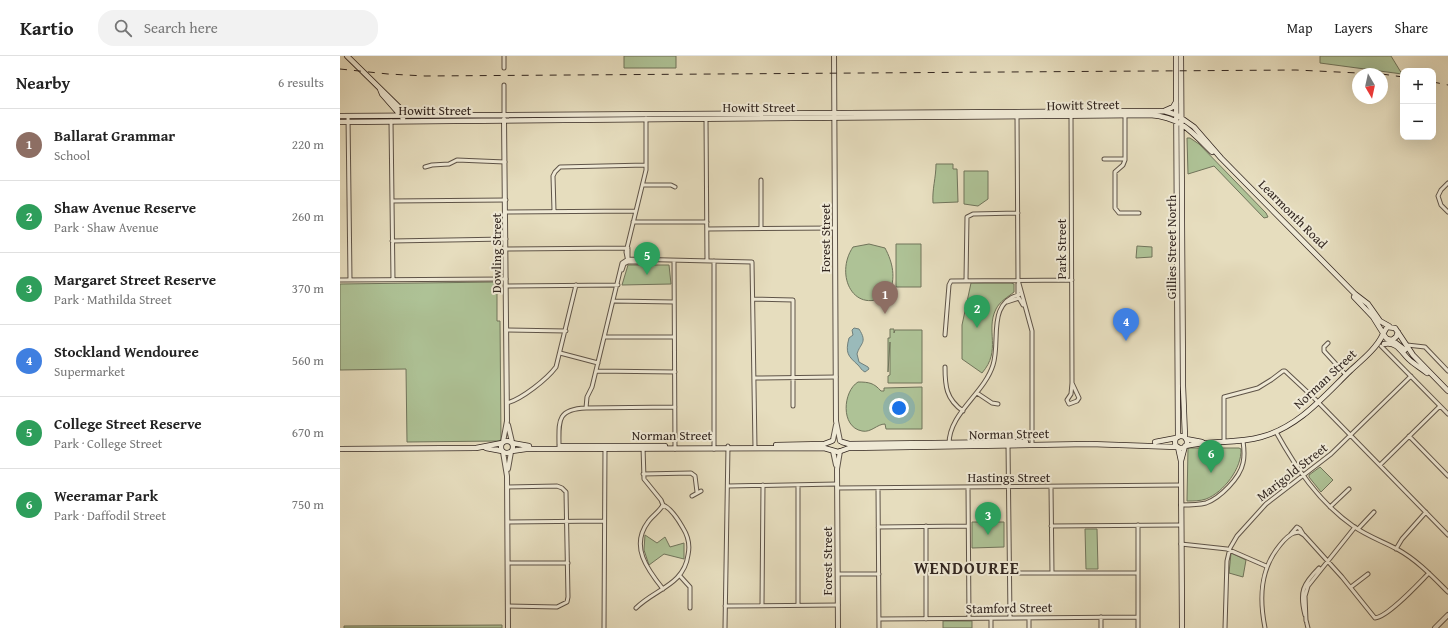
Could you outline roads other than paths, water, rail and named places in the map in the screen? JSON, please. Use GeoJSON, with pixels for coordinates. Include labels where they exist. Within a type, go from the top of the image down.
{"type":"FeatureCollection","features":[{"type":"Feature","properties":{"kind":"main road"},"geometry":{"type":"LineString","coordinates":[[347,56],[405,116]]}},
{"type":"Feature","properties":{"kind":"main road","name":"Gillies Street North"},"geometry":{"type":"LineString","coordinates":[[1176,56],[1179,119],[1180,378],[1177,437],[1175,442],[1178,447]]}},
{"type":"Feature","properties":{"kind":"main road","name":"Gillies Street North"},"geometry":{"type":"LineString","coordinates":[[1179,119],[1181,106],[1181,56]]}},
{"type":"Feature","properties":{"kind":"main road"},"geometry":{"type":"LineString","coordinates":[[380,89],[382,94],[394,107],[405,116]]}},
{"type":"Feature","properties":{"kind":"main road"},"geometry":{"type":"LineString","coordinates":[[1164,111],[1173,107],[1177,101]]}},
{"type":"Feature","properties":{"kind":"main road"},"geometry":{"type":"LineString","coordinates":[[1181,106],[1189,122]]}},
{"type":"Feature","properties":{"kind":"main road","name":"Howitt Street"},"geometry":{"type":"LineString","coordinates":[[1015,115],[1164,111],[1179,119]]}},
{"type":"Feature","properties":{"kind":"main road","name":"Howitt Street"},"geometry":{"type":"LineString","coordinates":[[340,116],[348,119],[391,119],[405,116],[504,121],[834,112],[1071,116],[1084,113]]}},
{"type":"Feature","properties":{"kind":"main road","name":"Howitt Street"},"geometry":{"type":"LineString","coordinates":[[1125,113],[1179,119]]}},
{"type":"Feature","properties":{"kind":"main road","name":"Howitt Street"},"geometry":{"type":"LineString","coordinates":[[442,118],[504,115],[646,116],[706,119],[834,118],[890,114]]}},
{"type":"Feature","properties":{"kind":"main road"},"geometry":{"type":"LineString","coordinates":[[1169,118],[1179,134],[1196,136]]}},
{"type":"Feature","properties":{"kind":"main road","name":"Howitt Street"},"geometry":{"type":"LineString","coordinates":[[340,122],[348,119]]}},
{"type":"Feature","properties":{"kind":"main road","name":"Learmonth Road"},"geometry":{"type":"LineString","coordinates":[[1179,119],[1189,122],[1274,213],[1355,294],[1368,304],[1380,321],[1389,326]]}},
{"type":"Feature","properties":{"kind":"main road","name":"Learmonth Road"},"geometry":{"type":"LineString","coordinates":[[1179,119],[1244,182]]}},
{"type":"Feature","properties":{"kind":"main road","name":"Learmonth Road"},"geometry":{"type":"LineString","coordinates":[[1282,220],[1350,291],[1373,317],[1383,334]]}},
{"type":"Feature","properties":{"kind":"main road"},"geometry":{"type":"LineString","coordinates":[[1415,364],[1404,347],[1392,340],[1387,339],[1383,334],[1385,329],[1389,326],[1394,327],[1405,344],[1448,390]]}},
{"type":"Feature","properties":{"kind":"main road"},"geometry":{"type":"LineString","coordinates":[[1392,340],[1397,336],[1398,332]]}},
{"type":"Feature","properties":{"kind":"main road","name":"Norman Street"},"geometry":{"type":"LineString","coordinates":[[1084,443],[1178,447],[1206,442],[1243,441],[1276,432],[1301,417],[1318,402],[1367,354],[1383,334]]}},
{"type":"Feature","properties":{"kind":"main road","name":"Norman Street"},"geometry":{"type":"LineString","coordinates":[[1367,354],[1392,340]]}},
{"type":"Feature","properties":{"kind":"main road"},"geometry":{"type":"LineString","coordinates":[[1383,345],[1390,343],[1397,346],[1448,394]]}},
{"type":"Feature","properties":{"kind":"main road","name":"Gillies Street North"},"geometry":{"type":"LineString","coordinates":[[1180,378],[1186,438],[1185,446]]}},
{"type":"Feature","properties":{"kind":"main road","name":"Norman Street"},"geometry":{"type":"LineString","coordinates":[[841,441],[849,444],[1032,444],[1154,442],[1177,437],[1206,442]]}},
{"type":"Feature","properties":{"kind":"main road"},"geometry":{"type":"LineString","coordinates":[[837,439],[841,441],[841,450],[832,450],[830,445],[832,441],[837,439]]}},
{"type":"Feature","properties":{"kind":"main road","name":"Norman Street"},"geometry":{"type":"LineString","coordinates":[[476,448],[508,441],[523,446],[675,448],[755,447],[832,450]]}},
{"type":"Feature","properties":{"kind":"main road","name":"Norman Street"},"geometry":{"type":"LineString","coordinates":[[755,447],[824,444],[832,441]]}},
{"type":"Feature","properties":{"kind":"main road"},"geometry":{"type":"LineString","coordinates":[[502,443],[502,452]]}},
{"type":"Feature","properties":{"kind":"main road"},"geometry":{"type":"LineString","coordinates":[[512,443],[514,448],[512,452]]}},
{"type":"Feature","properties":{"kind":"main road","name":"Norman Street"},"geometry":{"type":"LineString","coordinates":[[841,450],[949,444]]}},
{"type":"Feature","properties":{"kind":"main road"},"geometry":{"type":"LineString","coordinates":[[1180,462],[1185,446]]}},
{"type":"Feature","properties":{"kind":"main road","name":"Norman Street"},"geometry":{"type":"LineString","coordinates":[[340,449],[476,448],[508,454],[524,449],[560,447]]}},
{"type":"Feature","properties":{"kind":"main road"},"geometry":{"type":"LineString","coordinates":[[1178,447],[1181,485],[1182,628]]}},
{"type":"Feature","properties":{"kind":"street"},"geometry":{"type":"LineString","coordinates":[[504,56],[504,68]]}},
{"type":"Feature","properties":{"kind":"street","name":"Forest Street"},"geometry":{"type":"LineString","coordinates":[[832,441],[836,421],[834,56]]}},
{"type":"Feature","properties":{"kind":"street","name":"Dowling Street"},"geometry":{"type":"LineString","coordinates":[[502,443],[507,421],[504,85]]}},
{"type":"Feature","properties":{"kind":"street"},"geometry":{"type":"LineString","coordinates":[[393,280],[391,119],[394,107]]}},
{"type":"Feature","properties":{"kind":"street"},"geometry":{"type":"LineString","coordinates":[[1125,113],[1125,159],[1123,165],[1115,171],[1115,209],[1119,213],[1139,213]]}},
{"type":"Feature","properties":{"kind":"street"},"geometry":{"type":"LineString","coordinates":[[1015,115],[1017,123],[1018,280],[1020,296],[1032,331],[1032,444]]}},
{"type":"Feature","properties":{"kind":"street"},"geometry":{"type":"LineString","coordinates":[[628,260],[628,248],[643,185],[646,165],[646,116]]}},
{"type":"Feature","properties":{"kind":"street","name":"Park Street"},"geometry":{"type":"LineString","coordinates":[[1071,116],[1072,383],[1071,394],[1067,401],[1069,404],[1079,398],[1072,383]]}},
{"type":"Feature","properties":{"kind":"street"},"geometry":{"type":"LineString","coordinates":[[348,119],[350,280]]}},
{"type":"Feature","properties":{"kind":"street"},"geometry":{"type":"LineString","coordinates":[[706,119],[707,261]]}},
{"type":"Feature","properties":{"kind":"street"},"geometry":{"type":"LineString","coordinates":[[1104,159],[1125,159]]}},
{"type":"Feature","properties":{"kind":"street"},"geometry":{"type":"LineString","coordinates":[[426,168],[434,165],[449,164],[457,160],[505,162]]}},
{"type":"Feature","properties":{"kind":"street"},"geometry":{"type":"LineString","coordinates":[[554,212],[554,174],[560,167],[646,165]]}},
{"type":"Feature","properties":{"kind":"street"},"geometry":{"type":"LineString","coordinates":[[760,180],[761,228]]}},
{"type":"Feature","properties":{"kind":"street"},"geometry":{"type":"LineString","coordinates":[[1448,183],[1441,190],[1438,196],[1441,205],[1448,212]]}},
{"type":"Feature","properties":{"kind":"street"},"geometry":{"type":"LineString","coordinates":[[643,185],[671,185],[675,187]]}},
{"type":"Feature","properties":{"kind":"street"},"geometry":{"type":"LineString","coordinates":[[392,201],[506,200]]}},
{"type":"Feature","properties":{"kind":"street"},"geometry":{"type":"LineString","coordinates":[[506,212],[636,211]]}},
{"type":"Feature","properties":{"kind":"street"},"geometry":{"type":"LineString","coordinates":[[966,280],[967,217],[973,214],[1018,213]]}},
{"type":"Feature","properties":{"kind":"street"},"geometry":{"type":"LineString","coordinates":[[634,222],[707,222]]}},
{"type":"Feature","properties":{"kind":"street"},"geometry":{"type":"LineString","coordinates":[[707,229],[835,228]]}},
{"type":"Feature","properties":{"kind":"street"},"geometry":{"type":"LineString","coordinates":[[392,241],[506,239]]}},
{"type":"Feature","properties":{"kind":"street"},"geometry":{"type":"LineString","coordinates":[[506,249],[628,248]]}},
{"type":"Feature","properties":{"kind":"street"},"geometry":{"type":"LineString","coordinates":[[586,408],[586,398],[592,388],[620,278],[622,263],[628,260],[752,262],[754,299],[755,447]]}},
{"type":"Feature","properties":{"kind":"street"},"geometry":{"type":"LineString","coordinates":[[674,261],[675,448]]}},
{"type":"Feature","properties":{"kind":"street"},"geometry":{"type":"LineString","coordinates":[[714,261],[714,447]]}},
{"type":"Feature","properties":{"kind":"street"},"geometry":{"type":"LineString","coordinates":[[340,280],[506,279]]}},
{"type":"Feature","properties":{"kind":"street"},"geometry":{"type":"LineString","coordinates":[[945,335],[950,282],[966,280],[1072,280]]}},
{"type":"Feature","properties":{"kind":"street"},"geometry":{"type":"LineString","coordinates":[[507,404],[517,400],[550,374],[556,367],[576,285]]}},
{"type":"Feature","properties":{"kind":"street"},"geometry":{"type":"LineString","coordinates":[[506,286],[618,285]]}},
{"type":"Feature","properties":{"kind":"street"},"geometry":{"type":"LineString","coordinates":[[949,444],[951,428],[976,393],[993,365],[996,347],[997,320],[1003,306],[1008,299],[1020,296]]}},
{"type":"Feature","properties":{"kind":"street"},"geometry":{"type":"LineString","coordinates":[[754,299],[793,299],[794,406]]}},
{"type":"Feature","properties":{"kind":"street"},"geometry":{"type":"LineString","coordinates":[[614,301],[674,302]]}},
{"type":"Feature","properties":{"kind":"street"},"geometry":{"type":"LineString","coordinates":[[506,330],[566,331]]}},
{"type":"Feature","properties":{"kind":"street"},"geometry":{"type":"LineString","coordinates":[[605,337],[674,337]]}},
{"type":"Feature","properties":{"kind":"street"},"geometry":{"type":"LineString","coordinates":[[1328,343],[1324,347],[1324,351],[1346,375]]}},
{"type":"Feature","properties":{"kind":"street"},"geometry":{"type":"LineString","coordinates":[[1405,344],[1425,347],[1448,371]]}},
{"type":"Feature","properties":{"kind":"street"},"geometry":{"type":"LineString","coordinates":[[1383,345],[1448,414]]}},
{"type":"Feature","properties":{"kind":"street"},"geometry":{"type":"LineString","coordinates":[[560,353],[598,363]]}},
{"type":"Feature","properties":{"kind":"street"},"geometry":{"type":"LineString","coordinates":[[945,367],[947,394],[953,404],[963,411]]}},
{"type":"Feature","properties":{"kind":"street"},"geometry":{"type":"LineString","coordinates":[[596,371],[675,372]]}},
{"type":"Feature","properties":{"kind":"street"},"geometry":{"type":"LineString","coordinates":[[1224,442],[1223,399],[1227,395],[1252,391],[1265,385],[1283,371],[1287,372],[1448,535]]}},
{"type":"Feature","properties":{"kind":"street","name":"Marigold Street"},"geometry":{"type":"LineString","coordinates":[[1225,628],[1225,584],[1229,550],[1247,522],[1288,486],[1320,464],[1411,376]]}},
{"type":"Feature","properties":{"kind":"street"},"geometry":{"type":"LineString","coordinates":[[754,378],[836,378]]}},
{"type":"Feature","properties":{"kind":"street"},"geometry":{"type":"LineString","coordinates":[[976,393],[992,403],[998,404]]}},
{"type":"Feature","properties":{"kind":"street"},"geometry":{"type":"LineString","coordinates":[[1380,465],[1440,406]]}},
{"type":"Feature","properties":{"kind":"street"},"geometry":{"type":"LineString","coordinates":[[560,447],[559,424],[562,416],[570,410],[586,408],[675,407]]}},
{"type":"Feature","properties":{"kind":"street","name":"Dowling Street"},"geometry":{"type":"LineString","coordinates":[[507,421],[512,443]]}},
{"type":"Feature","properties":{"kind":"street","name":"Forest Street"},"geometry":{"type":"LineString","coordinates":[[836,421],[841,441]]}},
{"type":"Feature","properties":{"kind":"street"},"geometry":{"type":"LineString","coordinates":[[1276,432],[1303,476],[1330,507],[1356,528],[1378,541],[1396,548],[1418,562],[1448,592]]}},
{"type":"Feature","properties":{"kind":"street"},"geometry":{"type":"LineString","coordinates":[[1409,436],[1448,476]]}},
{"type":"Feature","properties":{"kind":"street"},"geometry":{"type":"LineString","coordinates":[[1181,505],[1198,504],[1211,500],[1232,481],[1240,471],[1243,462],[1243,441]]}},
{"type":"Feature","properties":{"kind":"street"},"geometry":{"type":"LineString","coordinates":[[1008,444],[1010,618]]}},
{"type":"Feature","properties":{"kind":"street"},"geometry":{"type":"LineString","coordinates":[[604,628],[605,447]]}},
{"type":"Feature","properties":{"kind":"street"},"geometry":{"type":"LineString","coordinates":[[636,608],[680,576],[688,555],[688,540],[680,523],[667,507],[663,506],[661,500],[645,480],[643,474],[643,447]]}},
{"type":"Feature","properties":{"kind":"street"},"geometry":{"type":"LineString","coordinates":[[725,628],[728,447]]}},
{"type":"Feature","properties":{"kind":"street","name":"Forest Street"},"geometry":{"type":"LineString","coordinates":[[832,450],[837,469]]}},
{"type":"Feature","properties":{"kind":"street","name":"Forest Street"},"geometry":{"type":"LineString","coordinates":[[838,628],[837,469],[841,450]]}},
{"type":"Feature","properties":{"kind":"street"},"geometry":{"type":"LineString","coordinates":[[502,452],[508,487],[508,628]]}},
{"type":"Feature","properties":{"kind":"street"},"geometry":{"type":"LineString","coordinates":[[507,476],[512,452]]}},
{"type":"Feature","properties":{"kind":"street"},"geometry":{"type":"LineString","coordinates":[[643,474],[691,473],[695,476],[697,492]]}},
{"type":"Feature","properties":{"kind":"street"},"geometry":{"type":"LineString","coordinates":[[762,605],[763,485]]}},
{"type":"Feature","properties":{"kind":"street"},"geometry":{"type":"LineString","coordinates":[[798,485],[798,605]]}},
{"type":"Feature","properties":{"kind":"street","name":"Hastings Street"},"geometry":{"type":"LineString","coordinates":[[728,486],[798,485],[878,488],[1181,485]]}},
{"type":"Feature","properties":{"kind":"street"},"geometry":{"type":"LineString","coordinates":[[508,487],[562,488],[567,495],[568,522],[567,602],[562,606],[508,606]]}},
{"type":"Feature","properties":{"kind":"street"},"geometry":{"type":"LineString","coordinates":[[968,487],[969,618]]}},
{"type":"Feature","properties":{"kind":"street"},"geometry":{"type":"LineString","coordinates":[[1051,487],[1052,573]]}},
{"type":"Feature","properties":{"kind":"street"},"geometry":{"type":"LineString","coordinates":[[878,488],[879,628]]}},
{"type":"Feature","properties":{"kind":"street"},"geometry":{"type":"LineString","coordinates":[[1330,507],[1349,489]]}},
{"type":"Feature","properties":{"kind":"street"},"geometry":{"type":"LineString","coordinates":[[692,496],[701,491]]}},
{"type":"Feature","properties":{"kind":"street"},"geometry":{"type":"LineString","coordinates":[[663,506],[646,524],[640,545],[646,566],[664,589]]}},
{"type":"Feature","properties":{"kind":"street"},"geometry":{"type":"LineString","coordinates":[[1308,628],[1306,621],[1307,589],[1328,560],[1356,528],[1374,512]]}},
{"type":"Feature","properties":{"kind":"street"},"geometry":{"type":"LineString","coordinates":[[1396,548],[1426,512]]}},
{"type":"Feature","properties":{"kind":"street"},"geometry":{"type":"LineString","coordinates":[[509,522],[604,521]]}},
{"type":"Feature","properties":{"kind":"street"},"geometry":{"type":"LineString","coordinates":[[1138,525],[1138,628]]}},
{"type":"Feature","properties":{"kind":"street"},"geometry":{"type":"LineString","coordinates":[[1051,526],[1181,525]]}},
{"type":"Feature","properties":{"kind":"street"},"geometry":{"type":"LineString","coordinates":[[926,526],[926,619]]}},
{"type":"Feature","properties":{"kind":"street"},"geometry":{"type":"LineString","coordinates":[[878,527],[968,526]]}},
{"type":"Feature","properties":{"kind":"street"},"geometry":{"type":"LineString","coordinates":[[1265,628],[1262,605],[1262,589],[1266,566],[1276,551],[1296,527],[1300,529],[1303,535]]}},
{"type":"Feature","properties":{"kind":"street"},"geometry":{"type":"LineString","coordinates":[[1290,535],[1297,532],[1303,535],[1328,560],[1376,618],[1392,608],[1429,573]]}},
{"type":"Feature","properties":{"kind":"street"},"geometry":{"type":"LineString","coordinates":[[1181,544],[1229,550],[1266,566]]}},
{"type":"Feature","properties":{"kind":"street"},"geometry":{"type":"LineString","coordinates":[[508,563],[568,563]]}},
{"type":"Feature","properties":{"kind":"street"},"geometry":{"type":"LineString","coordinates":[[1009,573],[1138,573]]}},
{"type":"Feature","properties":{"kind":"street"},"geometry":{"type":"LineString","coordinates":[[838,574],[879,574]]}},
{"type":"Feature","properties":{"kind":"street"},"geometry":{"type":"LineString","coordinates":[[1351,587],[1368,574]]}},
{"type":"Feature","properties":{"kind":"street"},"geometry":{"type":"LineString","coordinates":[[680,576],[690,587],[690,608]]}},
{"type":"Feature","properties":{"kind":"street"},"geometry":{"type":"LineString","coordinates":[[725,606],[838,605]]}},
{"type":"Feature","properties":{"kind":"street"},"geometry":{"type":"LineString","coordinates":[[1435,628],[1448,616]]}},
{"type":"Feature","properties":{"kind":"street"},"geometry":{"type":"LineString","coordinates":[[1101,617],[1101,628]]}},
{"type":"Feature","properties":{"kind":"street","name":"Stamford Street"},"geometry":{"type":"LineString","coordinates":[[879,619],[1138,617]]}},
{"type":"Feature","properties":{"kind":"street"},"geometry":{"type":"LineString","coordinates":[[991,618],[991,628]]}},
{"type":"Feature","properties":{"kind":"street"},"geometry":{"type":"LineString","coordinates":[[1029,618],[1029,628]]}},
{"type":"Feature","properties":{"kind":"water"},"geometry":{"type":"Polygon","coordinates":[[[854,328],[859,329],[863,337],[857,354],[859,362],[869,369],[865,372],[852,359],[847,351],[849,338],[853,335],[852,330],[854,328]]]}},
{"type":"Feature","properties":{"kind":"railway"},"geometry":{"type":"LineString","coordinates":[[340,69],[425,76],[1296,70],[1352,73]]}},
{"type":"Feature","properties":{"kind":"railway"},"geometry":{"type":"LineString","coordinates":[[1388,75],[1400,77]]}},
{"type":"Feature","properties":{"kind":"railway"},"geometry":{"type":"LineString","coordinates":[[1436,83],[1448,85]]}},
{"type":"Feature","properties":{"kind":"place","name":"College Street Reserve"},"geometry":{"type":"Point","coordinates":[647,275]}},
{"type":"Feature","properties":{"kind":"place","name":"Ballarat Grammar"},"geometry":{"type":"Point","coordinates":[885,314]}},
{"type":"Feature","properties":{"kind":"place","name":"Shaw Avenue Reserve"},"geometry":{"type":"Point","coordinates":[977,328]}},
{"type":"Feature","properties":{"kind":"place","name":"Stockland Wendouree"},"geometry":{"type":"Point","coordinates":[1126,341]}},
{"type":"Feature","properties":{"kind":"place","name":"Weeramar Park"},"geometry":{"type":"Point","coordinates":[1211,473]}},
{"type":"Feature","properties":{"kind":"place","name":"Margaret Street Reserve"},"geometry":{"type":"Point","coordinates":[988,535]}},
{"type":"Feature","properties":{"kind":"district","name":"WENDOUREE"},"geometry":{"type":"Point","coordinates":[967,567]}}]}
